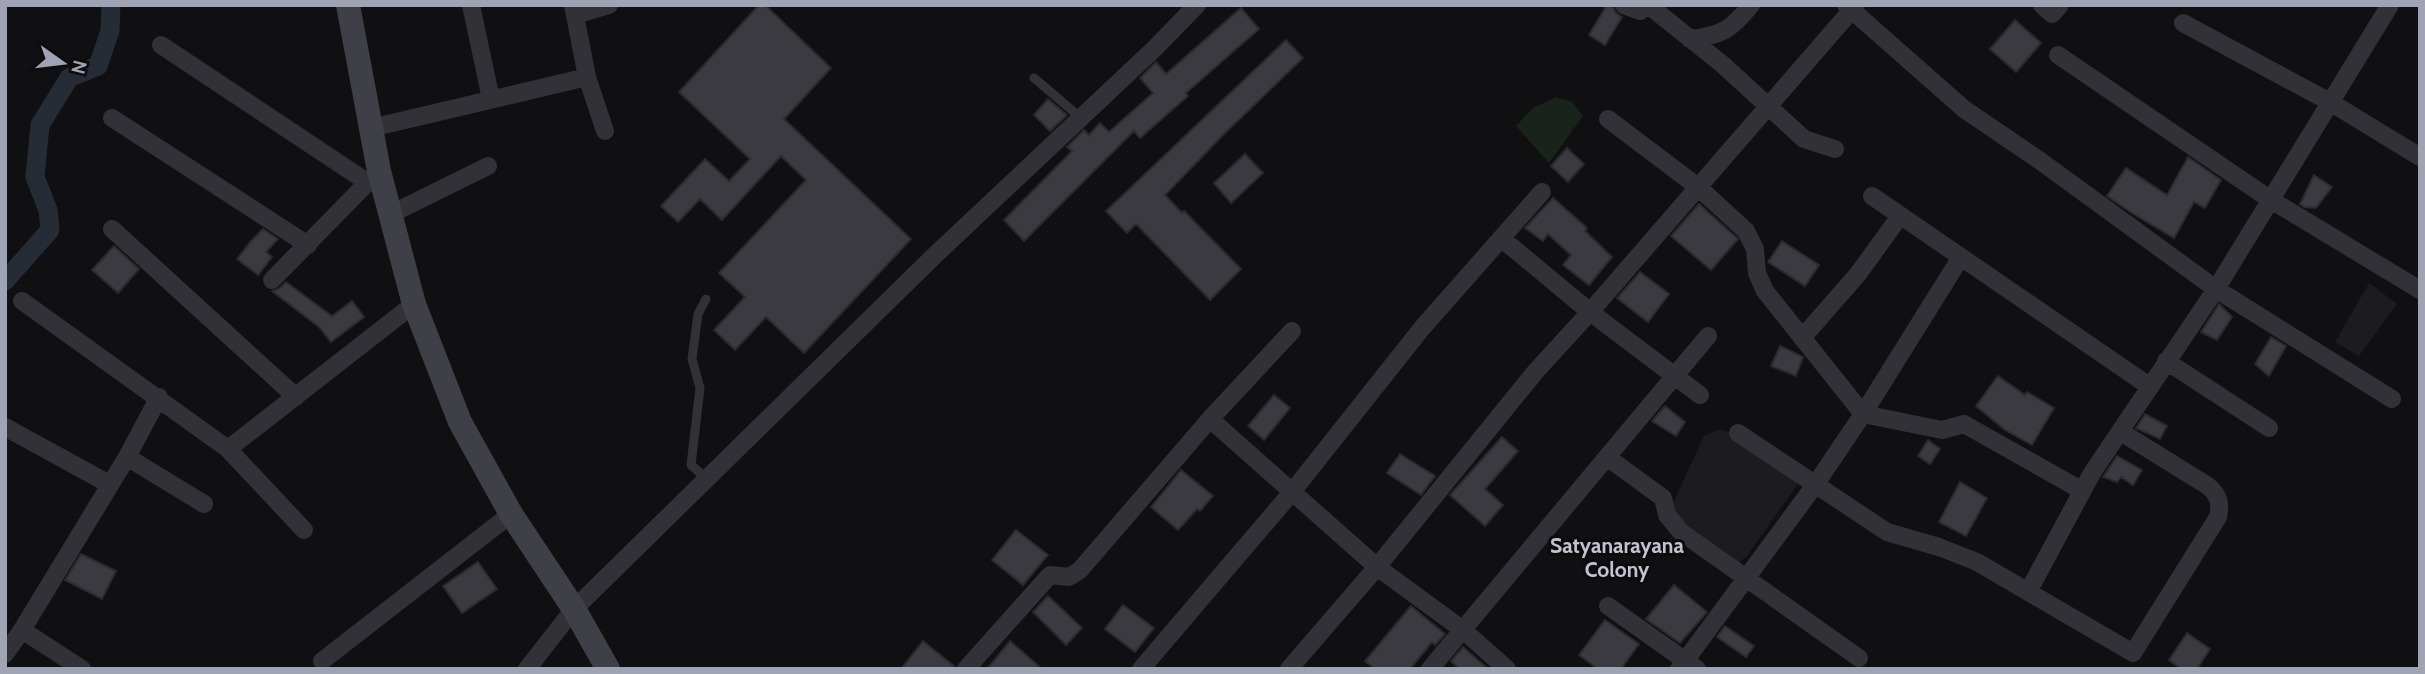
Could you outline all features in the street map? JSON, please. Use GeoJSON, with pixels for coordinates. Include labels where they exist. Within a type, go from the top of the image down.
{"type":"FeatureCollection","features":[{"type":"Feature","properties":{"kind":"street"},"geometry":{"type":"LineString","coordinates":[[348,5],[371,128],[373,177],[391,214],[414,304],[460,422],[511,514],[574,609],[608,669]]}},
{"type":"Feature","properties":{"kind":"street"},"geometry":{"type":"LineString","coordinates":[[471,5],[491,99]]}},
{"type":"Feature","properties":{"kind":"street"},"geometry":{"type":"LineString","coordinates":[[605,131],[587,77],[575,10],[609,5]]}},
{"type":"Feature","properties":{"kind":"street"},"geometry":{"type":"LineString","coordinates":[[527,669],[574,609],[933,257],[1154,49],[1197,5]]}},
{"type":"Feature","properties":{"kind":"street"},"geometry":{"type":"LineString","coordinates":[[1624,5],[1640,11],[1648,5],[1721,64],[1804,139],[1835,149]]}},
{"type":"Feature","properties":{"kind":"street"},"geometry":{"type":"LineString","coordinates":[[1690,39],[1707,38],[1735,26],[1751,5]]}},
{"type":"Feature","properties":{"kind":"street"},"geometry":{"type":"LineString","coordinates":[[2042,5],[2052,14],[2060,5]]}},
{"type":"Feature","properties":{"kind":"street"},"geometry":{"type":"LineString","coordinates":[[2028,592],[2081,491],[2216,289],[2390,5]]}},
{"type":"Feature","properties":{"kind":"street"},"geometry":{"type":"LineString","coordinates":[[1289,669],[1377,567],[1536,371],[1717,163],[1768,109],[1851,7],[1964,109],[2216,289],[2392,398]]}},
{"type":"Feature","properties":{"kind":"street"},"geometry":{"type":"LineString","coordinates":[[2183,23],[2330,102],[2420,157]]}},
{"type":"Feature","properties":{"kind":"street"},"geometry":{"type":"LineString","coordinates":[[161,46],[373,177]]}},
{"type":"Feature","properties":{"kind":"street"},"geometry":{"type":"LineString","coordinates":[[2058,55],[2271,200],[2420,290]]}},
{"type":"Feature","properties":{"kind":"street"},"geometry":{"type":"LineString","coordinates":[[371,128],[587,77]]}},
{"type":"Feature","properties":{"kind":"street"},"geometry":{"type":"LineString","coordinates":[[112,117],[308,245]]}},
{"type":"Feature","properties":{"kind":"street"},"geometry":{"type":"LineString","coordinates":[[1608,119],[1698,187],[1746,230],[1755,249],[1757,273],[1765,291],[1863,414],[1942,430],[1964,424],[2081,491]]}},
{"type":"Feature","properties":{"kind":"street"},"geometry":{"type":"LineString","coordinates":[[391,214],[488,166]]}},
{"type":"Feature","properties":{"kind":"street"},"geometry":{"type":"LineString","coordinates":[[272,280],[373,177]]}},
{"type":"Feature","properties":{"kind":"street"},"geometry":{"type":"LineString","coordinates":[[1141,669],[1292,492],[1422,328],[1542,192]]}},
{"type":"Feature","properties":{"kind":"street"},"geometry":{"type":"LineString","coordinates":[[1872,197],[2149,386]]}},
{"type":"Feature","properties":{"kind":"street"},"geometry":{"type":"LineString","coordinates":[[1802,338],[1858,274],[1900,216]]}},
{"type":"Feature","properties":{"kind":"street"},"geometry":{"type":"LineString","coordinates":[[111,229],[296,397]]}},
{"type":"Feature","properties":{"kind":"street"},"geometry":{"type":"LineString","coordinates":[[1502,238],[1590,312],[1700,395]]}},
{"type":"Feature","properties":{"kind":"street"},"geometry":{"type":"LineString","coordinates":[[1608,606],[1687,666],[1746,577],[1815,485],[1863,414],[1961,257]]}},
{"type":"Feature","properties":{"kind":"street"},"geometry":{"type":"LineString","coordinates":[[22,301],[228,449],[304,530]]}},
{"type":"Feature","properties":{"kind":"street"},"geometry":{"type":"LineString","coordinates":[[228,449],[414,304]]}},
{"type":"Feature","properties":{"kind":"street"},"geometry":{"type":"LineString","coordinates":[[966,669],[1050,575],[1069,577],[1080,570],[1210,419],[1292,331]]}},
{"type":"Feature","properties":{"kind":"street"},"geometry":{"type":"LineString","coordinates":[[1430,669],[1708,335]]}},
{"type":"Feature","properties":{"kind":"street"},"geometry":{"type":"LineString","coordinates":[[2166,362],[2269,428]]}},
{"type":"Feature","properties":{"kind":"street"},"geometry":{"type":"LineString","coordinates":[[5,654],[127,457],[159,397]]}},
{"type":"Feature","properties":{"kind":"street"},"geometry":{"type":"LineString","coordinates":[[1210,419],[1377,567],[1463,630],[1507,669]]}},
{"type":"Feature","properties":{"kind":"street"},"geometry":{"type":"LineString","coordinates":[[5,427],[109,484]]}},
{"type":"Feature","properties":{"kind":"street"},"geometry":{"type":"LineString","coordinates":[[1738,433],[1887,532],[1939,547],[1977,562],[2133,653],[2218,517],[2220,507],[2216,492],[2121,432]]}},
{"type":"Feature","properties":{"kind":"street"},"geometry":{"type":"LineString","coordinates":[[127,457],[204,504]]}},
{"type":"Feature","properties":{"kind":"street"},"geometry":{"type":"LineString","coordinates":[[1607,457],[1663,498],[1667,515],[1681,532],[1859,658]]}},
{"type":"Feature","properties":{"kind":"street"},"geometry":{"type":"LineString","coordinates":[[322,662],[511,514]]}},
{"type":"Feature","properties":{"kind":"street"},"geometry":{"type":"LineString","coordinates":[[22,630],[82,669]]}},
{"type":"Feature","properties":{"kind":"lane"},"geometry":{"type":"LineString","coordinates":[[1034,78],[1080,117]]}},
{"type":"Feature","properties":{"kind":"lane"},"geometry":{"type":"LineString","coordinates":[[706,299],[698,314],[692,359],[700,388],[691,465],[708,479]]}},
{"type":"Feature","properties":{"kind":"shaded area"},"geometry":{"type":"Polygon","coordinates":[[[1556,97],[1572,102],[1583,116],[1549,163],[1516,126],[1533,108],[1556,97]]]}},
{"type":"Feature","properties":{"kind":"shaded area"},"geometry":{"type":"Polygon","coordinates":[[[2369,283],[2397,304],[2359,356],[2335,342],[2369,283]]]}},
{"type":"Feature","properties":{"kind":"shaded area"},"geometry":{"type":"Polygon","coordinates":[[[1719,429],[1733,433],[1800,481],[1747,556],[1737,564],[1674,517],[1674,501],[1704,436],[1719,429]]]}},
{"type":"Feature","properties":{"kind":"building"},"geometry":{"type":"Polygon","coordinates":[[[759,5],[765,5],[831,68],[784,119],[911,239],[804,353],[766,317],[735,350],[714,330],[745,297],[719,273],[806,180],[781,156],[722,220],[700,199],[678,222],[661,206],[705,159],[729,181],[750,159],[679,92],[759,5]]]}},
{"type":"Feature","properties":{"kind":"building"},"geometry":{"type":"Polygon","coordinates":[[[1607,5],[1613,7],[1622,17],[1605,45],[1589,35],[1607,5]]]}},
{"type":"Feature","properties":{"kind":"building"},"geometry":{"type":"Polygon","coordinates":[[[1241,8],[1259,29],[1186,93],[1188,96],[1140,138],[1134,131],[1024,241],[1004,220],[1072,151],[1067,147],[1084,130],[1089,135],[1100,123],[1109,132],[1153,93],[1140,78],[1156,62],[1166,74],[1241,8]]]}},
{"type":"Feature","properties":{"kind":"building"},"geometry":{"type":"Polygon","coordinates":[[[2015,20],[2041,43],[2016,72],[1990,49],[2015,20]]]}},
{"type":"Feature","properties":{"kind":"building"},"geometry":{"type":"Polygon","coordinates":[[[1286,40],[1303,58],[1165,195],[1241,269],[1210,300],[1136,224],[1127,233],[1106,211],[1286,40]]]}},
{"type":"Feature","properties":{"kind":"building"},"geometry":{"type":"Polygon","coordinates":[[[1048,99],[1067,115],[1050,131],[1034,115],[1048,99]]]}},
{"type":"Feature","properties":{"kind":"building"},"geometry":{"type":"Polygon","coordinates":[[[1567,148],[1584,164],[1568,182],[1551,166],[1567,148]]]}},
{"type":"Feature","properties":{"kind":"building"},"geometry":{"type":"Polygon","coordinates":[[[1245,154],[1263,173],[1231,203],[1214,183],[1245,154]]]}},
{"type":"Feature","properties":{"kind":"building"},"geometry":{"type":"Polygon","coordinates":[[[2188,157],[2221,180],[2205,208],[2194,202],[2174,238],[2107,196],[2126,168],[2167,195],[2188,157]]]}},
{"type":"Feature","properties":{"kind":"building"},"geometry":{"type":"Polygon","coordinates":[[[2314,175],[2332,187],[2316,208],[2304,207],[2300,204],[2314,175]]]}},
{"type":"Feature","properties":{"kind":"building"},"geometry":{"type":"Polygon","coordinates":[[[1553,198],[1587,228],[1585,231],[1612,257],[1589,285],[1563,265],[1571,255],[1548,234],[1543,241],[1525,228],[1553,198]]]}},
{"type":"Feature","properties":{"kind":"building"},"geometry":{"type":"Polygon","coordinates":[[[1699,204],[1738,239],[1711,270],[1671,236],[1699,204]]]}},
{"type":"Feature","properties":{"kind":"building"},"geometry":{"type":"Polygon","coordinates":[[[263,229],[278,239],[266,252],[272,257],[258,275],[237,259],[263,229]]]}},
{"type":"Feature","properties":{"kind":"building"},"geometry":{"type":"Polygon","coordinates":[[[1782,241],[1819,265],[1805,286],[1768,262],[1782,241]]]}},
{"type":"Feature","properties":{"kind":"building"},"geometry":{"type":"Polygon","coordinates":[[[114,246],[139,269],[118,293],[92,270],[114,246]]]}},
{"type":"Feature","properties":{"kind":"building"},"geometry":{"type":"Polygon","coordinates":[[[1640,272],[1669,294],[1648,322],[1617,298],[1640,272]]]}},
{"type":"Feature","properties":{"kind":"building"},"geometry":{"type":"Polygon","coordinates":[[[286,282],[332,316],[352,301],[364,317],[331,342],[319,327],[272,291],[286,282]]]}},
{"type":"Feature","properties":{"kind":"building"},"geometry":{"type":"Polygon","coordinates":[[[2219,304],[2232,317],[2217,340],[2201,332],[2219,304]]]}},
{"type":"Feature","properties":{"kind":"building"},"geometry":{"type":"Polygon","coordinates":[[[2271,337],[2286,346],[2269,376],[2255,364],[2271,337]]]}},
{"type":"Feature","properties":{"kind":"building"},"geometry":{"type":"Polygon","coordinates":[[[1780,346],[1803,357],[1796,376],[1771,366],[1780,346]]]}},
{"type":"Feature","properties":{"kind":"building"},"geometry":{"type":"Polygon","coordinates":[[[1998,376],[2025,395],[2027,392],[2054,408],[2032,445],[2005,430],[1976,406],[1998,376]]]}},
{"type":"Feature","properties":{"kind":"building"},"geometry":{"type":"Polygon","coordinates":[[[1274,395],[1290,408],[1264,440],[1248,426],[1274,395]]]}},
{"type":"Feature","properties":{"kind":"building"},"geometry":{"type":"Polygon","coordinates":[[[1665,406],[1685,422],[1676,436],[1652,421],[1665,406]]]}},
{"type":"Feature","properties":{"kind":"building"},"geometry":{"type":"Polygon","coordinates":[[[2145,414],[2167,426],[2160,439],[2136,428],[2145,414]]]}},
{"type":"Feature","properties":{"kind":"building"},"geometry":{"type":"Polygon","coordinates":[[[1502,437],[1518,451],[1485,489],[1503,505],[1485,526],[1450,495],[1502,437]]]}},
{"type":"Feature","properties":{"kind":"building"},"geometry":{"type":"Polygon","coordinates":[[[1928,440],[1940,449],[1930,464],[1918,456],[1928,440]]]}},
{"type":"Feature","properties":{"kind":"building"},"geometry":{"type":"Polygon","coordinates":[[[1400,454],[1435,476],[1421,495],[1387,473],[1400,454]]]}},
{"type":"Feature","properties":{"kind":"building"},"geometry":{"type":"Polygon","coordinates":[[[2117,456],[2142,470],[2133,485],[2121,477],[2117,482],[2103,477],[2117,456]]]}},
{"type":"Feature","properties":{"kind":"building"},"geometry":{"type":"Polygon","coordinates":[[[1181,470],[1213,496],[1178,530],[1151,507],[1181,470]]]}},
{"type":"Feature","properties":{"kind":"building"},"geometry":{"type":"Polygon","coordinates":[[[1960,482],[1987,498],[1966,536],[1939,522],[1960,482]]]}},
{"type":"Feature","properties":{"kind":"building"},"geometry":{"type":"Polygon","coordinates":[[[1016,530],[1048,555],[1023,585],[992,560],[1016,530]]]}},
{"type":"Feature","properties":{"kind":"building"},"geometry":{"type":"Polygon","coordinates":[[[81,554],[116,571],[102,599],[65,580],[81,554]]]}},
{"type":"Feature","properties":{"kind":"building"},"geometry":{"type":"Polygon","coordinates":[[[478,562],[497,589],[462,613],[443,586],[478,562]]]}},
{"type":"Feature","properties":{"kind":"building"},"geometry":{"type":"Polygon","coordinates":[[[1674,585],[1707,612],[1680,643],[1646,619],[1674,585]]]}},
{"type":"Feature","properties":{"kind":"building"},"geometry":{"type":"Polygon","coordinates":[[[1048,596],[1082,628],[1066,645],[1033,612],[1048,596]]]}},
{"type":"Feature","properties":{"kind":"building"},"geometry":{"type":"Polygon","coordinates":[[[1123,605],[1154,628],[1135,652],[1105,629],[1123,605]]]}},
{"type":"Feature","properties":{"kind":"building"},"geometry":{"type":"Polygon","coordinates":[[[1411,606],[1445,634],[1435,645],[1432,642],[1410,669],[1375,669],[1365,661],[1411,606]]]}},
{"type":"Feature","properties":{"kind":"building"},"geometry":{"type":"Polygon","coordinates":[[[1605,620],[1639,644],[1621,669],[1598,669],[1579,655],[1605,620]]]}},
{"type":"Feature","properties":{"kind":"building"},"geometry":{"type":"Polygon","coordinates":[[[1725,626],[1754,646],[1746,657],[1717,637],[1725,626]]]}},
{"type":"Feature","properties":{"kind":"building"},"geometry":{"type":"Polygon","coordinates":[[[2187,633],[2210,649],[2197,669],[2181,669],[2169,660],[2187,633]]]}},
{"type":"Feature","properties":{"kind":"building"},"geometry":{"type":"Polygon","coordinates":[[[923,641],[955,667],[955,669],[901,669],[923,641]]]}},
{"type":"Feature","properties":{"kind":"building"},"geometry":{"type":"Polygon","coordinates":[[[1010,641],[1042,669],[987,669],[1010,641]]]}},
{"type":"Feature","properties":{"kind":"building"},"geometry":{"type":"Polygon","coordinates":[[[1463,647],[1488,669],[1459,669],[1451,661],[1463,647]]]}},
{"type":"Feature","properties":{"kind":"waterway"},"geometry":{"type":"LineString","coordinates":[[5,281],[50,230],[48,210],[35,177],[40,125],[69,78],[98,66],[110,31],[111,5]]}},
{"type":"Feature","properties":{"kind":"district","name":"Satyanarayana Colony"},"geometry":{"type":"Point","coordinates":[1617,558]}}]}
